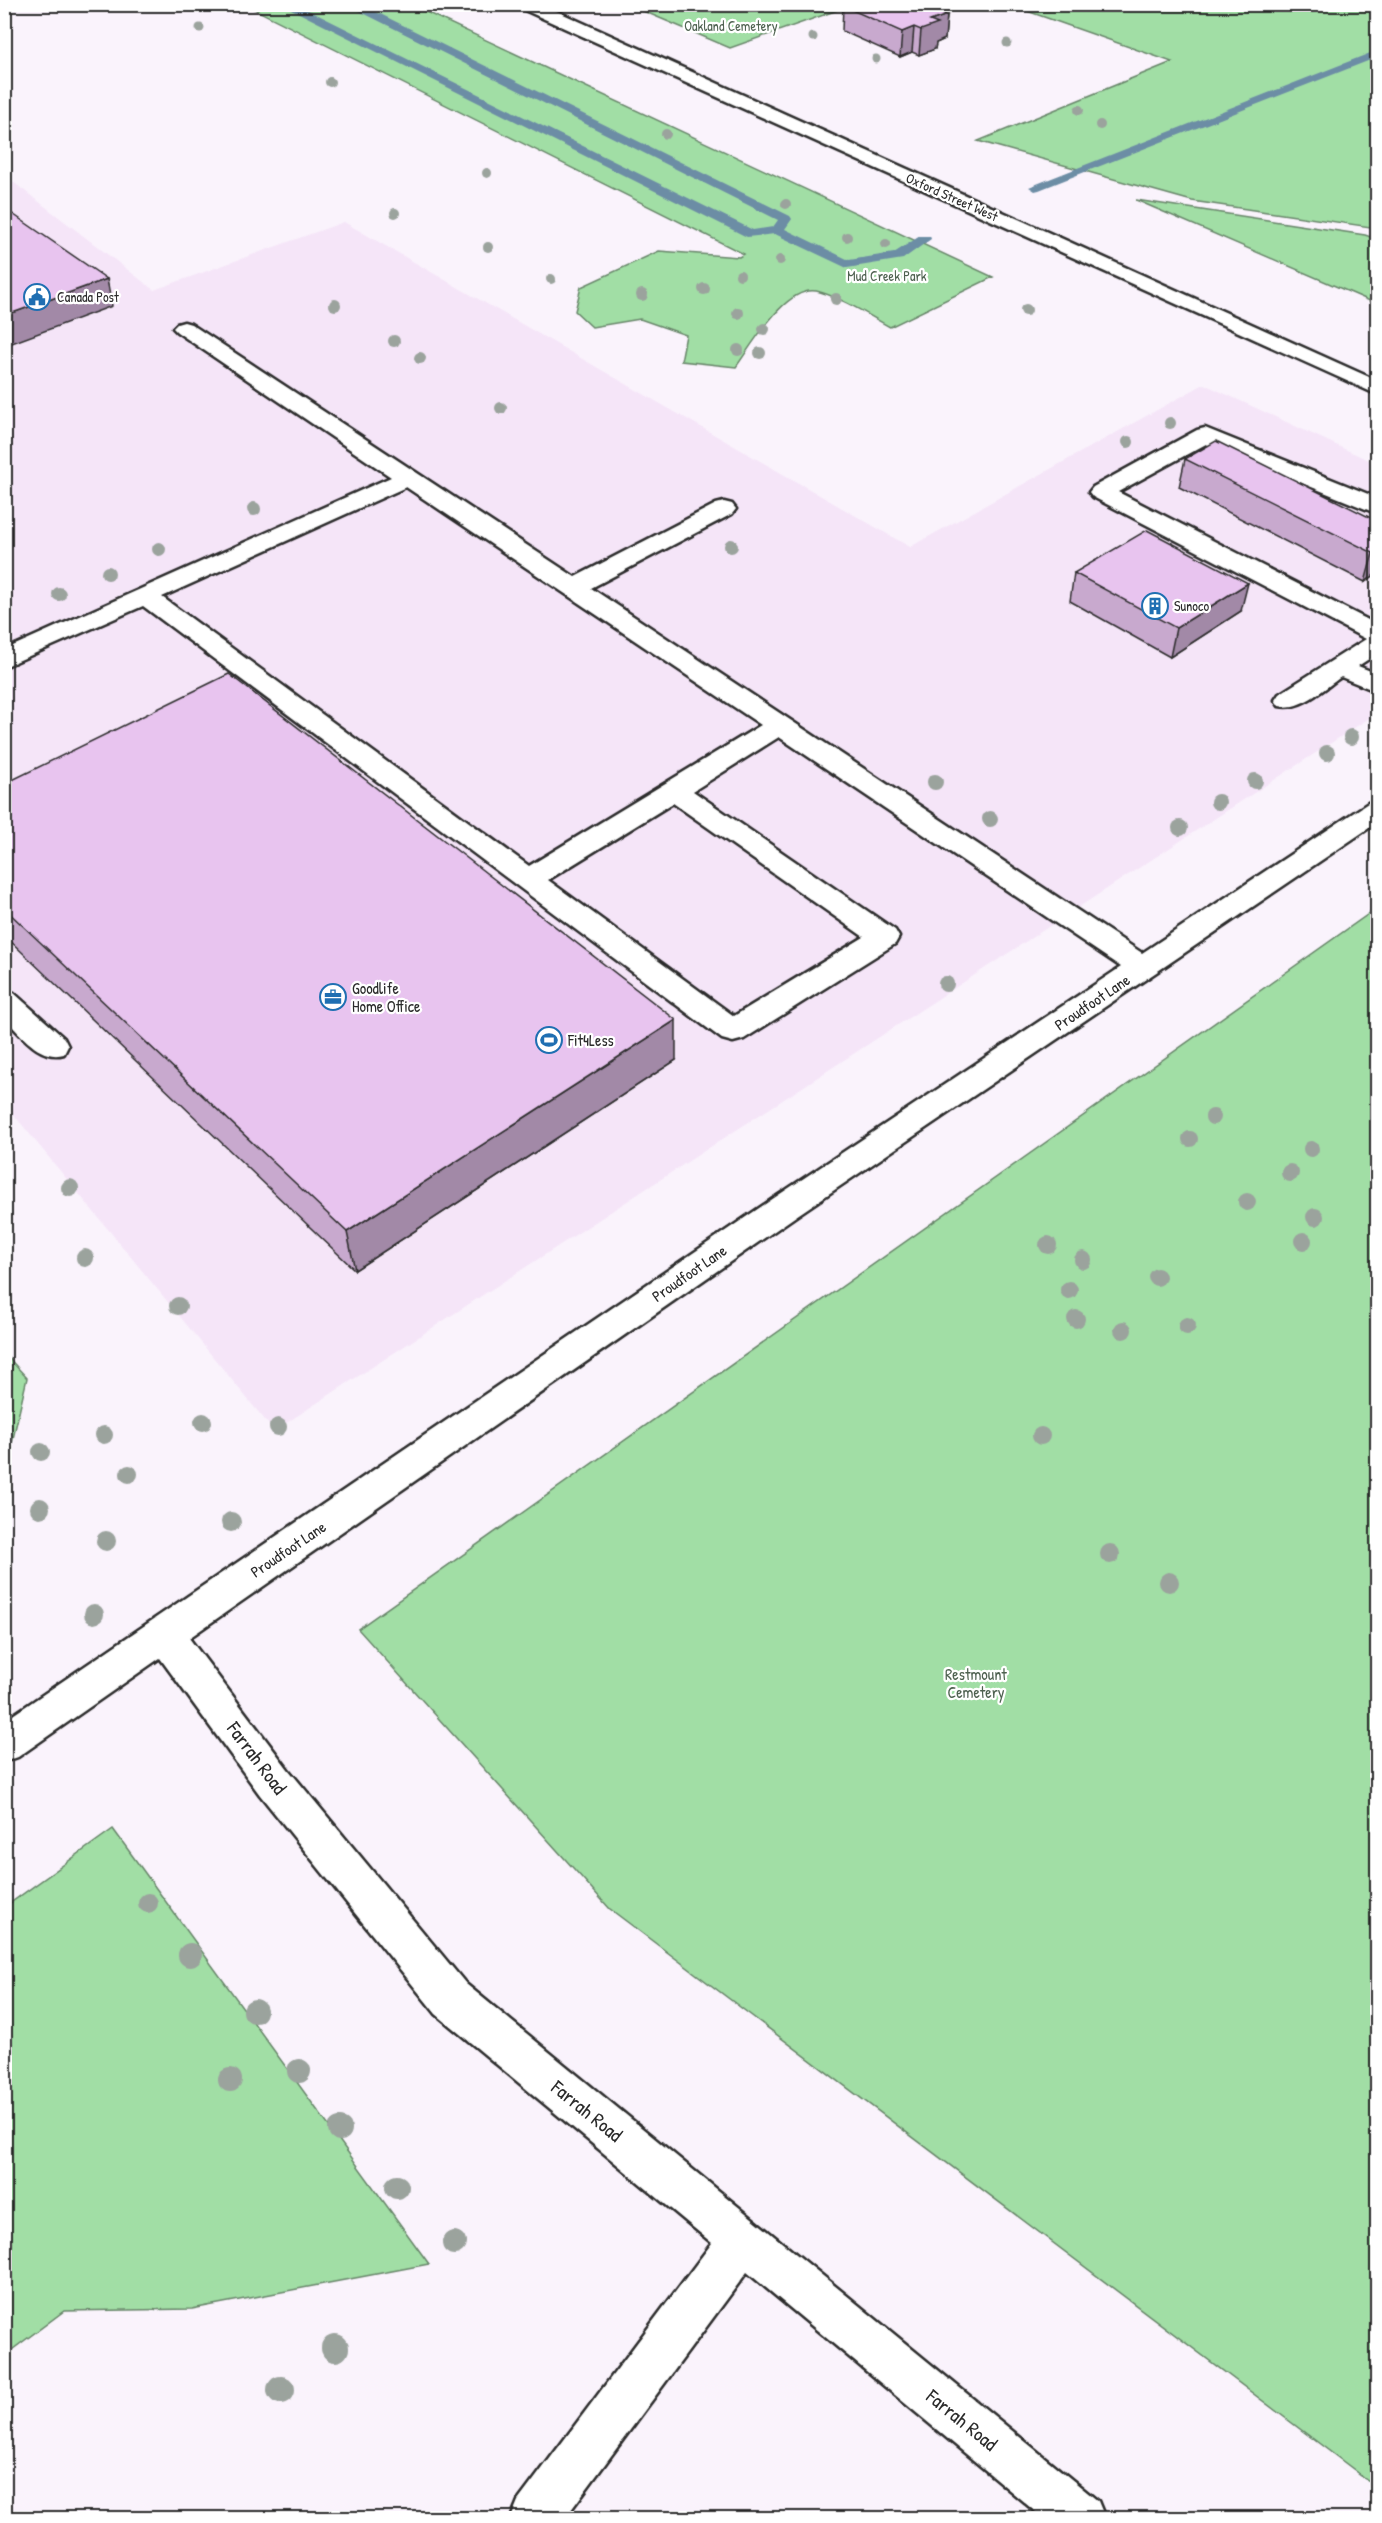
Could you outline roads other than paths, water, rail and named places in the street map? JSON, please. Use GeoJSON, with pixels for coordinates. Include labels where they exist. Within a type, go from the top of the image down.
{"type":"FeatureCollection","features":[{"type":"Feature","properties":{"kind":"street","name":"Oxford Street West"},"geometry":{"type":"LineString","coordinates":[[526,4],[1377,389]]}},
{"type":"Feature","properties":{"kind":"street"},"geometry":{"type":"LineString","coordinates":[[184,328],[1143,968]]}},
{"type":"Feature","properties":{"kind":"street"},"geometry":{"type":"LineString","coordinates":[[1372,499],[1205,435],[1101,492],[1377,635]]}},
{"type":"Feature","properties":{"kind":"street"},"geometry":{"type":"LineString","coordinates":[[4,660],[409,477]]}},
{"type":"Feature","properties":{"kind":"street"},"geometry":{"type":"LineString","coordinates":[[574,587],[724,509]]}},
{"type":"Feature","properties":{"kind":"street"},"geometry":{"type":"LineString","coordinates":[[145,596],[733,1031],[885,936],[674,791]]}},
{"type":"Feature","properties":{"kind":"street"},"geometry":{"type":"LineString","coordinates":[[1288,700],[1377,642]]}},
{"type":"Feature","properties":{"kind":"street"},"geometry":{"type":"LineString","coordinates":[[1340,667],[1377,684]]}},
{"type":"Feature","properties":{"kind":"street"},"geometry":{"type":"LineString","coordinates":[[528,879],[779,725]]}},
{"type":"Feature","properties":{"kind":"street","name":"Proudfoot Lane"},"geometry":{"type":"LineString","coordinates":[[4,1744],[785,1207],[1377,809]]}},
{"type":"Feature","properties":{"kind":"street"},"geometry":{"type":"LineString","coordinates":[[4,1000],[53,1046]]}},
{"type":"Feature","properties":{"kind":"street","name":"Farrah Road"},"geometry":{"type":"LineString","coordinates":[[164,1634],[274,1782],[451,1999],[1081,2518]]}},
{"type":"Feature","properties":{"kind":"street"},"geometry":{"type":"LineString","coordinates":[[535,2518],[743,2240]]}},
{"type":"Feature","properties":{"kind":"waterway"},"geometry":{"type":"LineString","coordinates":[[286,4],[751,234],[777,230]]}},
{"type":"Feature","properties":{"kind":"waterway"},"geometry":{"type":"LineString","coordinates":[[350,4],[786,219],[777,230]]}},
{"type":"Feature","properties":{"kind":"waterway"},"geometry":{"type":"LineString","coordinates":[[1035,187],[1378,53]]}},
{"type":"Feature","properties":{"kind":"waterway"},"geometry":{"type":"LineString","coordinates":[[777,230],[847,264],[898,256],[925,239]]}},
{"type":"Feature","properties":{"kind":"place","name":"Canada Post"},"geometry":{"type":"Point","coordinates":[37,297]}},
{"type":"Feature","properties":{"kind":"place","name":"Sunoco"},"geometry":{"type":"Point","coordinates":[1155,606]}},
{"type":"Feature","properties":{"kind":"place","name":"Goodlife Home Office"},"geometry":{"type":"Point","coordinates":[333,997]}},
{"type":"Feature","properties":{"kind":"place","name":"Fit4Less"},"geometry":{"type":"Point","coordinates":[549,1040]}},
{"type":"Feature","properties":{"kind":"park label","name":"Oakland Cemetery"},"geometry":{"type":"Point","coordinates":[731,26]}},
{"type":"Feature","properties":{"kind":"park label","name":"Mud Creek Park"},"geometry":{"type":"Point","coordinates":[887,276]}},
{"type":"Feature","properties":{"kind":"park label","name":"Restmount Cemetery"},"geometry":{"type":"Point","coordinates":[976,1683]}}]}
